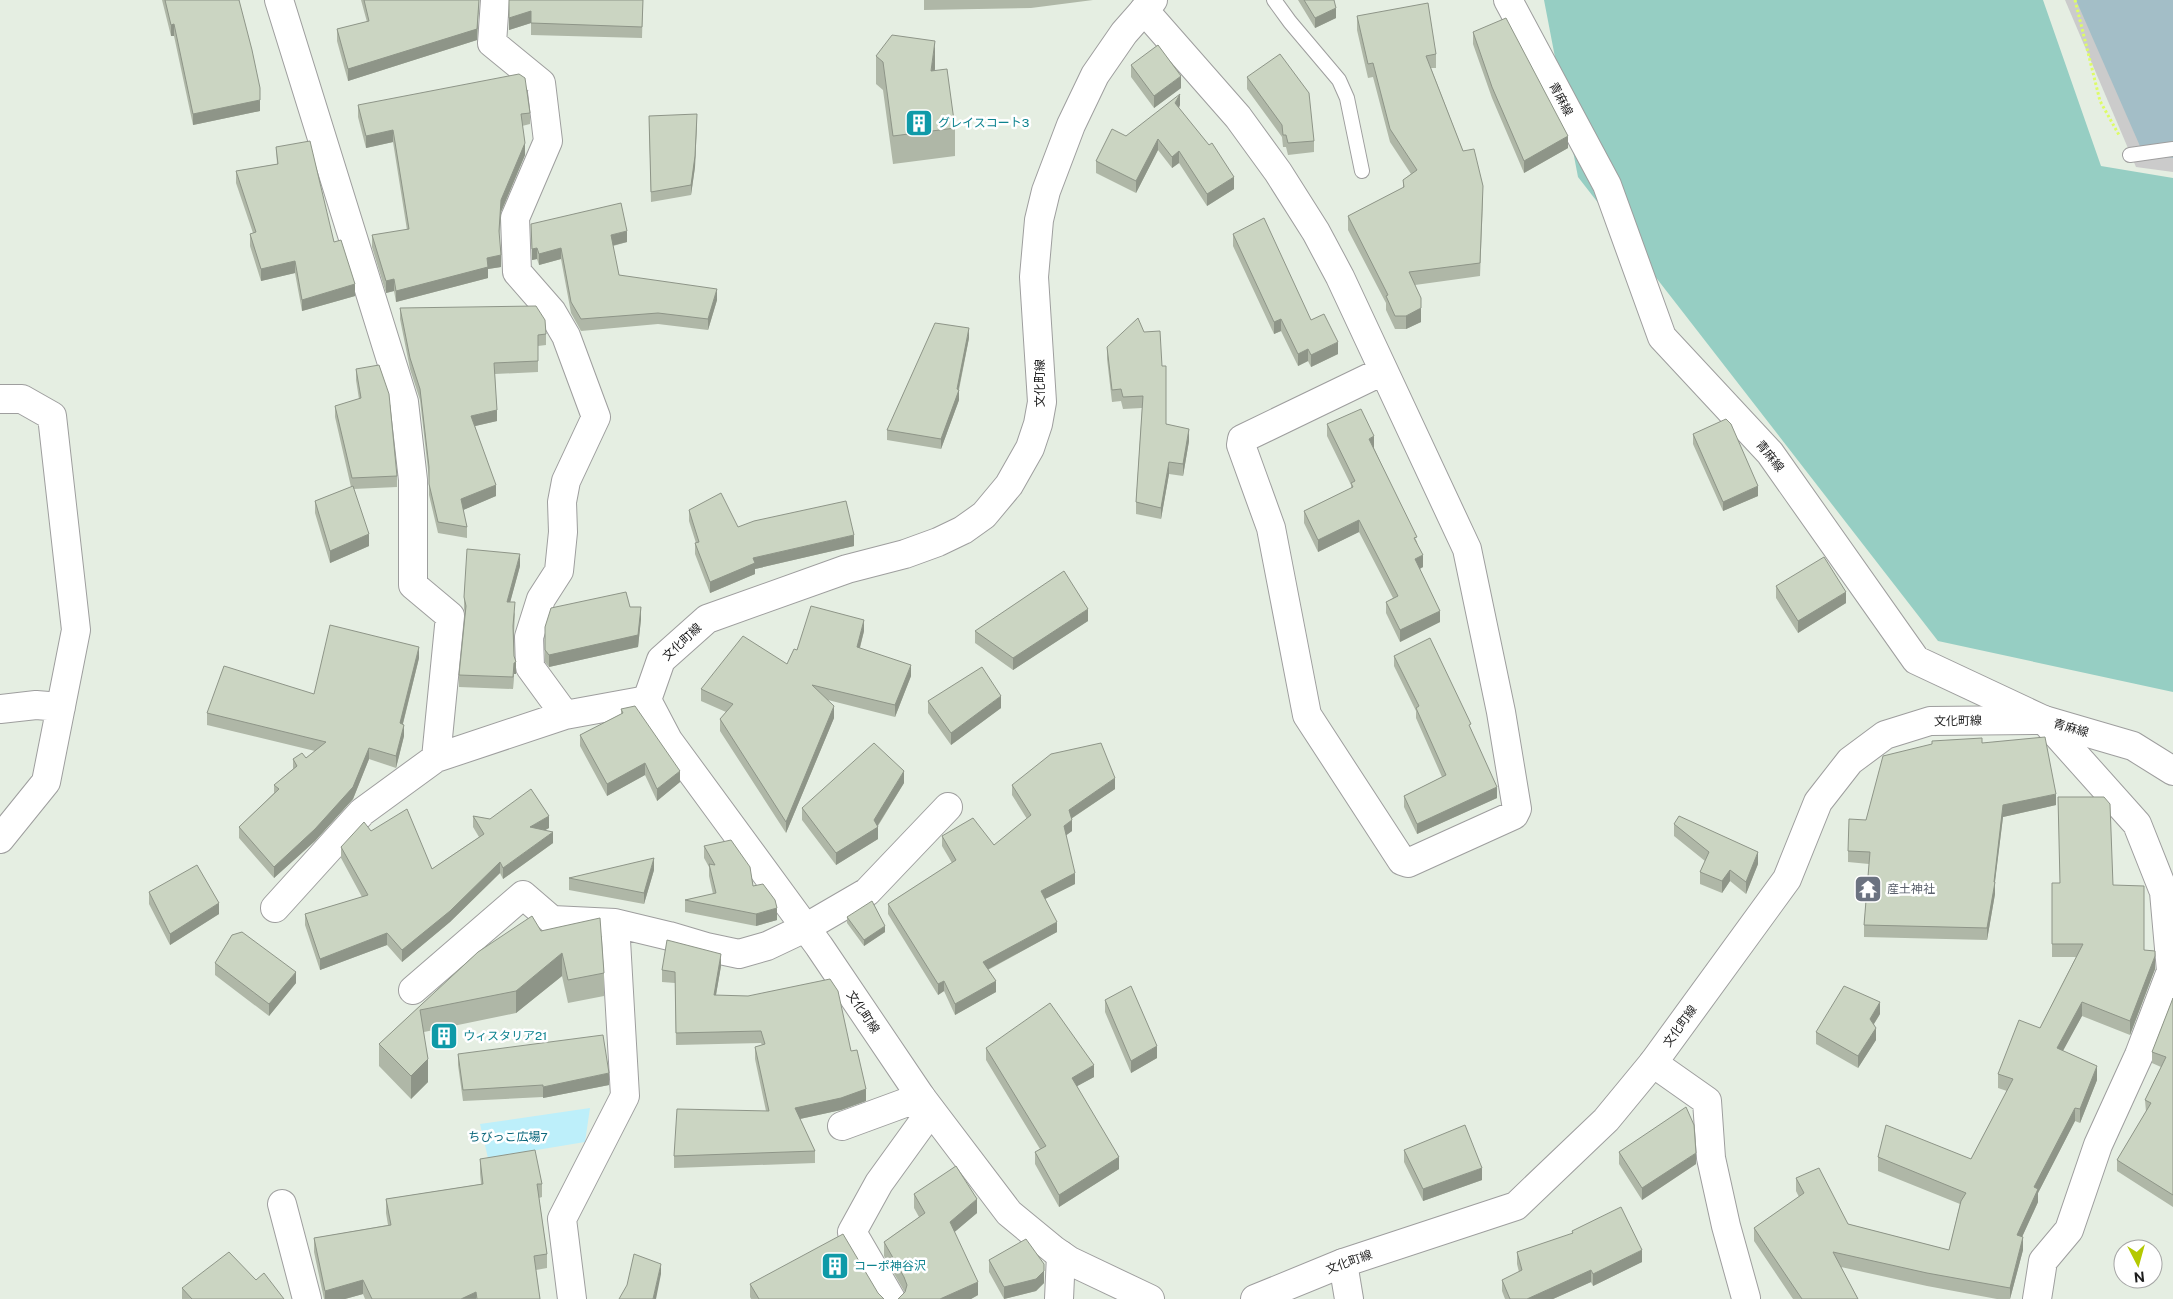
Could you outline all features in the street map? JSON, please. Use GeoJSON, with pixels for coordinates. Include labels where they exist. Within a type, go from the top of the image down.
{"type":"FeatureCollection","features":[{"type":"Feature","properties":{"kind":"street"},"geometry":{"type":"LineString","coordinates":[[279,0],[404,402],[414,480],[413,585],[450,616],[436,758]]}},
{"type":"Feature","properties":{"kind":"street"},"geometry":{"type":"LineString","coordinates":[[494,0],[492,43],[541,83],[548,141],[515,218],[517,272],[552,312],[566,336],[596,417],[566,481],[562,502],[559,571],[541,600],[530,637],[530,667],[564,715]]}},
{"type":"Feature","properties":{"kind":"street","name":"青麻線"},"geometry":{"type":"LineString","coordinates":[[1508,0],[1607,185],[1662,337],[1770,453],[1916,660],[2044,720],[2133,746],[2173,771]]}},
{"type":"Feature","properties":{"kind":"street"},"geometry":{"type":"LineString","coordinates":[[1149,5],[1238,117],[1278,172],[1316,232],[1383,371],[1467,549],[1501,712],[1517,809],[1514,815],[1408,863],[1402,861],[1307,715],[1270,528],[1241,445],[1242,439],[1383,371]]}},
{"type":"Feature","properties":{"kind":"street","name":"文化町線"},"geometry":{"type":"LineString","coordinates":[[1149,5],[1124,34],[1095,75],[1071,125],[1046,191],[1039,220],[1034,277],[1042,402],[1038,424],[1030,448],[1009,486],[984,515],[963,530],[938,542],[905,554],[847,570],[707,619],[661,660],[647,700],[668,740],[805,928],[926,1104],[1009,1213],[1061,1255],[1150,1299]]}},
{"type":"Feature","properties":{"kind":"street"},"geometry":{"type":"LineString","coordinates":[[0,398],[22,399],[52,416],[76,630],[46,782],[0,839]]}},
{"type":"Feature","properties":{"kind":"street"},"geometry":{"type":"LineString","coordinates":[[275,908],[362,812],[436,758],[564,715],[647,700]]}},
{"type":"Feature","properties":{"kind":"street"},"geometry":{"type":"LineString","coordinates":[[0,709],[36,705],[61,707]]}},
{"type":"Feature","properties":{"kind":"street"},"geometry":{"type":"LineString","coordinates":[[2037,1299],[2043,1261],[2069,1230],[2098,1145],[2139,1055],[2171,971],[2164,892],[2137,824],[2044,720]]}},
{"type":"Feature","properties":{"kind":"street","name":"文化町線"},"geometry":{"type":"LineString","coordinates":[[1255,1299],[1343,1263],[1516,1206],[1606,1120],[1653,1063],[1786,879],[1818,802],[1850,761],[1885,735],[1930,722],[2044,720]]}},
{"type":"Feature","properties":{"kind":"street"},"geometry":{"type":"LineString","coordinates":[[413,990],[523,895],[552,920],[614,923],[739,954],[767,946],[805,928],[867,892],[948,806]]}},
{"type":"Feature","properties":{"kind":"street"},"geometry":{"type":"LineString","coordinates":[[572,1299],[562,1220],[625,1096],[614,923]]}},
{"type":"Feature","properties":{"kind":"street"},"geometry":{"type":"LineString","coordinates":[[1653,1063],[1707,1101],[1711,1158],[1726,1226],[1746,1298]]}},
{"type":"Feature","properties":{"kind":"street"},"geometry":{"type":"LineString","coordinates":[[842,1126],[926,1104]]}},
{"type":"Feature","properties":{"kind":"street"},"geometry":{"type":"LineString","coordinates":[[891,1299],[852,1232],[926,1104]]}},
{"type":"Feature","properties":{"kind":"street"},"geometry":{"type":"LineString","coordinates":[[282,1204],[307,1299]]}},
{"type":"Feature","properties":{"kind":"street"},"geometry":{"type":"LineString","coordinates":[[1059,1299],[1061,1255]]}},
{"type":"Feature","properties":{"kind":"street"},"geometry":{"type":"LineString","coordinates":[[1343,1263],[1350,1299]]}},
{"type":"Feature","properties":{"kind":"lane"},"geometry":{"type":"LineString","coordinates":[[1274,0],[1339,80],[1346,98],[1362,171]]}},
{"type":"Feature","properties":{"kind":"lane"},"geometry":{"type":"LineString","coordinates":[[2130,155],[2173,149]]}},
{"type":"Feature","properties":{"kind":"path"},"geometry":{"type":"LineString","coordinates":[[2075,0],[2100,100],[2130,155]]}},
{"type":"Feature","properties":{"kind":"shaded area"},"geometry":{"type":"Polygon","coordinates":[[[1544,0],[2043,0],[2101,166],[2173,178],[2173,692],[1938,641],[1578,177],[1544,0]]]}},
{"type":"Feature","properties":{"kind":"shaded area"},"geometry":{"type":"Polygon","coordinates":[[[2065,0],[2173,0],[2173,172],[2136,167],[2065,0]]]}},
{"type":"Feature","properties":{"kind":"shaded area"},"geometry":{"type":"Polygon","coordinates":[[[2076,0],[2173,0],[2173,158],[2143,153],[2076,0]]]}},
{"type":"Feature","properties":{"kind":"green space","name":"ちびっこ広場7"},"geometry":{"type":"Polygon","coordinates":[[[590,1108],[585,1142],[488,1158],[480,1124],[590,1108]]]}},
{"type":"Feature","properties":{"kind":"building"},"geometry":{"type":"Polygon","coordinates":[[[165,0],[239,0],[260,88],[260,100],[193,114],[174,24],[171,25],[165,0]]]}},
{"type":"Feature","properties":{"kind":"building"},"geometry":{"type":"Polygon","coordinates":[[[364,0],[479,0],[477,29],[348,69],[337,29],[369,21],[364,0]]]}},
{"type":"Feature","properties":{"kind":"building"},"geometry":{"type":"Polygon","coordinates":[[[509,0],[643,0],[642,27],[531,23],[531,11],[509,18],[509,0]]]}},
{"type":"Feature","properties":{"kind":"building"},"geometry":{"type":"Polygon","coordinates":[[[1304,0],[1334,0],[1336,8],[1315,18],[1304,0]]]}},
{"type":"Feature","properties":{"kind":"building"},"geometry":{"type":"Polygon","coordinates":[[[1428,3],[1436,54],[1426,56],[1463,151],[1474,149],[1483,186],[1480,263],[1409,272],[1421,298],[1421,308],[1406,316],[1395,316],[1386,296],[1388,295],[1348,216],[1404,187],[1403,180],[1417,170],[1390,129],[1373,63],[1368,64],[1357,16],[1428,3]]]}},
{"type":"Feature","properties":{"kind":"building"},"geometry":{"type":"Polygon","coordinates":[[[1506,18],[1568,136],[1524,161],[1492,87],[1473,32],[1506,18]]]}},
{"type":"Feature","properties":{"kind":"building"},"geometry":{"type":"Polygon","coordinates":[[[892,35],[935,41],[931,71],[947,69],[955,128],[893,136],[883,62],[876,56],[892,35]]]}},
{"type":"Feature","properties":{"kind":"building"},"geometry":{"type":"Polygon","coordinates":[[[1158,45],[1181,76],[1154,96],[1131,65],[1158,45]]]}},
{"type":"Feature","properties":{"kind":"building"},"geometry":{"type":"Polygon","coordinates":[[[1280,54],[1309,93],[1314,141],[1288,143],[1286,135],[1283,135],[1282,125],[1247,77],[1280,54]]]}},
{"type":"Feature","properties":{"kind":"building"},"geometry":{"type":"Polygon","coordinates":[[[519,74],[525,78],[530,113],[521,114],[525,143],[501,200],[499,231],[501,255],[487,258],[488,267],[396,291],[394,279],[386,281],[372,235],[409,229],[393,130],[366,136],[358,105],[519,74]]]}},
{"type":"Feature","properties":{"kind":"building"},"geometry":{"type":"Polygon","coordinates":[[[1180,94],[1175,103],[1209,145],[1212,143],[1234,177],[1207,194],[1179,151],[1172,157],[1158,139],[1136,181],[1096,161],[1112,129],[1126,136],[1180,94]]]}},
{"type":"Feature","properties":{"kind":"building"},"geometry":{"type":"Polygon","coordinates":[[[697,114],[695,156],[691,185],[651,192],[649,116],[697,114]]]}},
{"type":"Feature","properties":{"kind":"building"},"geometry":{"type":"Polygon","coordinates":[[[310,141],[334,242],[341,240],[355,284],[302,300],[295,261],[261,269],[250,234],[256,232],[236,171],[278,164],[276,147],[310,141]]]}},
{"type":"Feature","properties":{"kind":"building"},"geometry":{"type":"Polygon","coordinates":[[[621,203],[627,231],[611,235],[619,275],[717,289],[708,319],[658,313],[581,319],[571,302],[561,248],[539,254],[537,248],[532,249],[531,224],[621,203]]]}},
{"type":"Feature","properties":{"kind":"building"},"geometry":{"type":"Polygon","coordinates":[[[1264,218],[1311,320],[1324,314],[1338,342],[1311,355],[1308,349],[1298,354],[1281,319],[1274,322],[1233,234],[1264,218]]]}},
{"type":"Feature","properties":{"kind":"building"},"geometry":{"type":"Polygon","coordinates":[[[536,306],[545,320],[546,334],[538,335],[538,361],[494,363],[497,410],[471,416],[496,485],[461,499],[467,527],[438,522],[429,484],[429,467],[420,389],[410,358],[400,308],[536,306]]]}},
{"type":"Feature","properties":{"kind":"building"},"geometry":{"type":"Polygon","coordinates":[[[1138,318],[1144,332],[1160,331],[1162,366],[1166,366],[1166,424],[1189,429],[1183,464],[1169,462],[1161,508],[1136,502],[1143,396],[1123,397],[1121,389],[1112,390],[1107,347],[1138,318]]]}},
{"type":"Feature","properties":{"kind":"building"},"geometry":{"type":"Polygon","coordinates":[[[935,323],[969,328],[957,389],[959,390],[941,439],[887,430],[935,323]]]}},
{"type":"Feature","properties":{"kind":"building"},"geometry":{"type":"Polygon","coordinates":[[[379,365],[389,394],[397,476],[352,478],[335,406],[361,398],[356,369],[379,365]]]}},
{"type":"Feature","properties":{"kind":"building"},"geometry":{"type":"Polygon","coordinates":[[[1361,409],[1374,436],[1369,439],[1417,537],[1414,538],[1423,555],[1415,559],[1440,611],[1400,630],[1386,602],[1398,596],[1359,520],[1318,540],[1304,511],[1353,487],[1351,483],[1355,481],[1327,424],[1361,409]]]}},
{"type":"Feature","properties":{"kind":"building"},"geometry":{"type":"Polygon","coordinates":[[[1726,419],[1731,424],[1758,486],[1723,502],[1693,434],[1726,419]]]}},
{"type":"Feature","properties":{"kind":"building"},"geometry":{"type":"Polygon","coordinates":[[[353,486],[369,534],[330,551],[315,501],[353,486]]]}},
{"type":"Feature","properties":{"kind":"building"},"geometry":{"type":"Polygon","coordinates":[[[721,493],[738,527],[754,521],[846,501],[854,535],[753,558],[755,563],[710,582],[695,543],[699,542],[689,510],[721,493]]]}},
{"type":"Feature","properties":{"kind":"building"},"geometry":{"type":"Polygon","coordinates":[[[467,549],[520,554],[507,602],[515,602],[513,626],[516,662],[514,663],[513,677],[459,675],[466,606],[464,597],[467,549]]]}},
{"type":"Feature","properties":{"kind":"building"},"geometry":{"type":"Polygon","coordinates":[[[1824,557],[1846,592],[1798,621],[1776,586],[1824,557]]]}},
{"type":"Feature","properties":{"kind":"building"},"geometry":{"type":"Polygon","coordinates":[[[1064,571],[1088,609],[1013,658],[975,631],[1064,571]]]}},
{"type":"Feature","properties":{"kind":"building"},"geometry":{"type":"Polygon","coordinates":[[[626,592],[630,607],[641,607],[638,635],[549,655],[545,650],[545,627],[551,608],[626,592]]]}},
{"type":"Feature","properties":{"kind":"building"},"geometry":{"type":"Polygon","coordinates":[[[811,606],[864,620],[857,647],[911,665],[895,705],[812,685],[834,706],[786,822],[720,719],[733,704],[701,689],[743,636],[787,664],[794,649],[797,650],[811,606]]]}},
{"type":"Feature","properties":{"kind":"building"},"geometry":{"type":"Polygon","coordinates":[[[330,625],[419,647],[400,723],[404,725],[396,756],[369,748],[353,787],[315,829],[274,867],[239,827],[279,789],[274,785],[297,766],[293,759],[302,753],[306,758],[326,742],[207,713],[224,666],[314,694],[330,625]]]}},
{"type":"Feature","properties":{"kind":"building"},"geometry":{"type":"Polygon","coordinates":[[[1430,638],[1471,724],[1469,725],[1497,787],[1417,824],[1404,796],[1446,775],[1416,708],[1419,706],[1394,656],[1430,638]]]}},
{"type":"Feature","properties":{"kind":"building"},"geometry":{"type":"Polygon","coordinates":[[[982,667],[1001,696],[951,733],[928,701],[982,667]]]}},
{"type":"Feature","properties":{"kind":"building"},"geometry":{"type":"Polygon","coordinates":[[[635,706],[680,771],[657,789],[645,763],[607,784],[580,735],[623,713],[621,709],[635,706]]]}},
{"type":"Feature","properties":{"kind":"building"},"geometry":{"type":"Polygon","coordinates":[[[2045,737],[2056,794],[2003,805],[1995,882],[1987,928],[1864,925],[1870,852],[1848,851],[1849,819],[1866,820],[1883,756],[1932,744],[1932,741],[1982,738],[1982,743],[2045,737]]]}},
{"type":"Feature","properties":{"kind":"building"},"geometry":{"type":"Polygon","coordinates":[[[874,743],[904,771],[874,820],[878,827],[836,853],[802,808],[874,743]]]}},
{"type":"Feature","properties":{"kind":"building"},"geometry":{"type":"Polygon","coordinates":[[[1101,743],[1115,778],[1069,810],[1072,820],[1064,826],[1075,873],[1041,891],[1057,922],[983,962],[996,981],[955,1004],[944,981],[938,984],[888,904],[956,860],[942,836],[973,818],[994,845],[1031,815],[1012,785],[1051,754],[1101,743]]]}},
{"type":"Feature","properties":{"kind":"building"},"geometry":{"type":"Polygon","coordinates":[[[531,789],[549,816],[530,827],[553,832],[503,868],[500,862],[450,911],[402,950],[387,933],[320,959],[305,914],[368,895],[341,847],[364,822],[371,831],[407,809],[432,869],[484,834],[473,816],[490,819],[531,789]]]}},
{"type":"Feature","properties":{"kind":"building"},"geometry":{"type":"Polygon","coordinates":[[[2058,797],[2104,797],[2110,804],[2113,885],[2144,886],[2144,950],[2155,951],[2155,956],[2130,1021],[2082,1002],[2057,1048],[2097,1066],[2080,1109],[2075,1108],[2034,1187],[2038,1189],[2017,1235],[2023,1237],[2010,1288],[1927,1273],[1833,1252],[1858,1299],[1802,1299],[1754,1228],[1804,1193],[1796,1178],[1819,1168],[1848,1224],[1949,1250],[1961,1201],[1966,1193],[1878,1157],[1886,1125],[1971,1159],[2013,1079],[1998,1074],[2019,1020],[2040,1028],[2083,944],[2052,944],[2052,883],[2060,883],[2058,797]]]}},
{"type":"Feature","properties":{"kind":"building"},"geometry":{"type":"Polygon","coordinates":[[[1679,816],[1758,852],[1746,882],[1730,870],[1722,881],[1700,872],[1709,852],[1674,824],[1679,816]]]}},
{"type":"Feature","properties":{"kind":"building"},"geometry":{"type":"Polygon","coordinates":[[[731,840],[750,867],[753,886],[763,884],[775,900],[777,908],[756,914],[685,900],[716,893],[709,864],[715,865],[704,846],[731,840]]]}},
{"type":"Feature","properties":{"kind":"building"},"geometry":{"type":"Polygon","coordinates":[[[654,858],[644,893],[569,878],[654,858]]]}},
{"type":"Feature","properties":{"kind":"building"},"geometry":{"type":"Polygon","coordinates":[[[197,865],[219,903],[170,934],[149,892],[197,865]]]}},
{"type":"Feature","properties":{"kind":"building"},"geometry":{"type":"Polygon","coordinates":[[[872,901],[885,926],[864,940],[847,917],[872,901]]]}},
{"type":"Feature","properties":{"kind":"building"},"geometry":{"type":"Polygon","coordinates":[[[532,916],[541,931],[600,918],[604,973],[568,980],[562,953],[516,991],[420,1010],[428,1059],[411,1076],[379,1044],[478,952],[532,916]]]}},
{"type":"Feature","properties":{"kind":"building"},"geometry":{"type":"Polygon","coordinates":[[[242,932],[296,972],[269,1004],[215,963],[232,935],[242,932]]]}},
{"type":"Feature","properties":{"kind":"building"},"geometry":{"type":"Polygon","coordinates":[[[667,940],[721,954],[714,995],[748,996],[830,979],[838,991],[851,1051],[857,1050],[866,1089],[841,1098],[795,1108],[815,1151],[674,1156],[677,1109],[769,1111],[755,1047],[765,1044],[761,1031],[676,1033],[675,972],[662,970],[667,940]]]}},
{"type":"Feature","properties":{"kind":"building"},"geometry":{"type":"Polygon","coordinates":[[[1131,986],[1157,1046],[1131,1061],[1105,1000],[1131,986]]]}},
{"type":"Feature","properties":{"kind":"building"},"geometry":{"type":"Polygon","coordinates":[[[1844,986],[1880,1002],[1870,1019],[1876,1028],[1858,1056],[1816,1032],[1844,986]]]}},
{"type":"Feature","properties":{"kind":"building"},"geometry":{"type":"Polygon","coordinates":[[[2173,998],[2173,1195],[2117,1160],[2151,1103],[2145,1100],[2166,1057],[2152,1052],[2173,998]]]}},
{"type":"Feature","properties":{"kind":"building"},"geometry":{"type":"Polygon","coordinates":[[[1050,1003],[1094,1065],[1072,1078],[1119,1157],[1059,1195],[1035,1152],[1046,1146],[986,1048],[1050,1003]]]}},
{"type":"Feature","properties":{"kind":"building"},"geometry":{"type":"Polygon","coordinates":[[[603,1035],[609,1073],[543,1087],[543,1085],[463,1090],[458,1054],[603,1035]]]}},
{"type":"Feature","properties":{"kind":"building"},"geometry":{"type":"Polygon","coordinates":[[[1686,1107],[1694,1125],[1696,1153],[1642,1188],[1619,1152],[1686,1107]]]}},
{"type":"Feature","properties":{"kind":"building"},"geometry":{"type":"Polygon","coordinates":[[[1465,1125],[1482,1168],[1423,1189],[1404,1150],[1465,1125]]]}},
{"type":"Feature","properties":{"kind":"building"},"geometry":{"type":"Polygon","coordinates":[[[535,1150],[542,1184],[537,1184],[547,1254],[534,1256],[540,1299],[477,1299],[476,1292],[461,1299],[372,1299],[363,1280],[325,1291],[314,1238],[391,1225],[386,1199],[483,1184],[480,1159],[535,1150]]]}},
{"type":"Feature","properties":{"kind":"building"},"geometry":{"type":"Polygon","coordinates":[[[956,1166],[977,1199],[950,1222],[978,1282],[940,1299],[898,1299],[905,1292],[907,1285],[884,1242],[925,1213],[914,1194],[956,1166]]]}},
{"type":"Feature","properties":{"kind":"building"},"geometry":{"type":"Polygon","coordinates":[[[1621,1207],[1642,1250],[1593,1274],[1591,1270],[1527,1299],[1510,1299],[1502,1280],[1522,1270],[1517,1252],[1573,1233],[1572,1231],[1621,1207]]]}},
{"type":"Feature","properties":{"kind":"building","name":"コーポ神谷沢"},"geometry":{"type":"Polygon","coordinates":[[[843,1234],[878,1293],[884,1299],[759,1299],[750,1284],[843,1234]]]}},
{"type":"Feature","properties":{"kind":"building"},"geometry":{"type":"Polygon","coordinates":[[[1026,1239],[1044,1264],[1044,1271],[1036,1279],[1004,1287],[989,1260],[1026,1239]]]}},
{"type":"Feature","properties":{"kind":"building"},"geometry":{"type":"Polygon","coordinates":[[[229,1252],[256,1280],[264,1273],[284,1299],[192,1299],[182,1288],[229,1252]]]}},
{"type":"Feature","properties":{"kind":"building"},"geometry":{"type":"Polygon","coordinates":[[[634,1254],[661,1264],[653,1299],[619,1299],[627,1285],[634,1254]]]}},
{"type":"Feature","properties":{"kind":"place","name":"グレイスコート3"},"geometry":{"type":"Point","coordinates":[919,123]}},
{"type":"Feature","properties":{"kind":"place","name":"産土神社"},"geometry":{"type":"Point","coordinates":[1868,889]}},
{"type":"Feature","properties":{"kind":"place","name":"ウィスタリア21"},"geometry":{"type":"Point","coordinates":[444,1036]}},
{"type":"Feature","properties":{"kind":"place","name":"コーポ神谷沢"},"geometry":{"type":"Point","coordinates":[835,1266]}}]}
